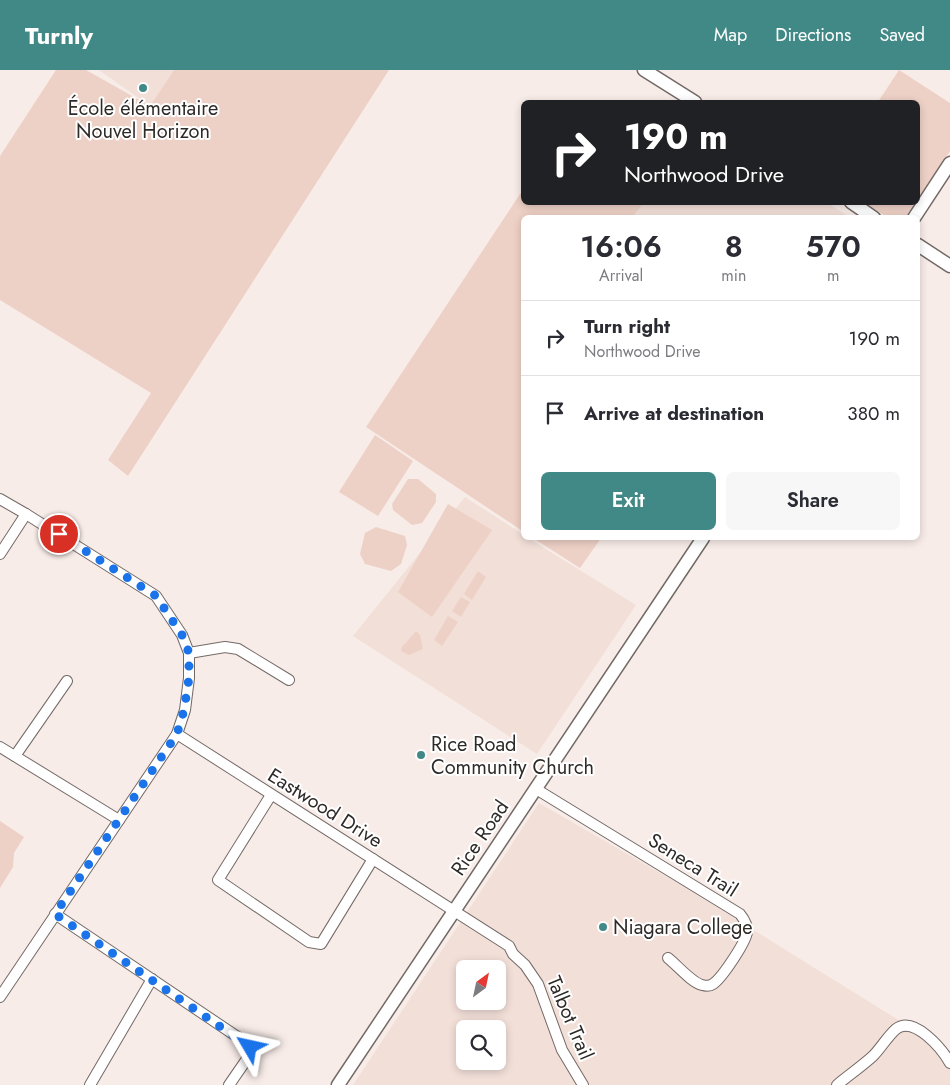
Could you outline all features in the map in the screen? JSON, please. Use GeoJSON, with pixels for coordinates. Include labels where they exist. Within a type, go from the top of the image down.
{"type":"FeatureCollection","features":[{"type":"Feature","properties":{"kind":"street"},"geometry":{"type":"LineString","coordinates":[[644,70],[692,100]]}},
{"type":"Feature","properties":{"kind":"street"},"geometry":{"type":"LineString","coordinates":[[916,215],[950,163]]}},
{"type":"Feature","properties":{"kind":"street"},"geometry":{"type":"LineString","coordinates":[[855,205],[870,215]]}},
{"type":"Feature","properties":{"kind":"street"},"geometry":{"type":"LineString","coordinates":[[920,246],[950,266]]}},
{"type":"Feature","properties":{"kind":"street"},"geometry":{"type":"LineString","coordinates":[[0,499],[156,596],[182,635],[189,653],[189,678],[184,710],[177,734],[0,997]]}},
{"type":"Feature","properties":{"kind":"street"},"geometry":{"type":"LineString","coordinates":[[0,554],[26,514]]}},
{"type":"Feature","properties":{"kind":"street","name":"Rice Road"},"geometry":{"type":"LineString","coordinates":[[338,1085],[702,540]]}},
{"type":"Feature","properties":{"kind":"street"},"geometry":{"type":"LineString","coordinates":[[189,653],[225,647],[238,649],[289,680]]}},
{"type":"Feature","properties":{"kind":"street"},"geometry":{"type":"LineString","coordinates":[[15,756],[67,681]]}},
{"type":"Feature","properties":{"kind":"street","name":"Eastwood Drive"},"geometry":{"type":"LineString","coordinates":[[177,734],[454,911]]}},
{"type":"Feature","properties":{"kind":"street"},"geometry":{"type":"LineString","coordinates":[[0,747],[119,820]]}},
{"type":"Feature","properties":{"kind":"street","name":"Seneca Trail"},"geometry":{"type":"LineString","coordinates":[[536,789],[740,914],[746,922],[748,930],[745,938],[721,976],[710,986],[702,986],[668,958]]}},
{"type":"Feature","properties":{"kind":"street"},"geometry":{"type":"LineString","coordinates":[[271,795],[218,880],[309,942],[322,944],[373,859]]}},
{"type":"Feature","properties":{"kind":"street","name":"Talbot Trail"},"geometry":{"type":"LineString","coordinates":[[454,911],[509,946],[530,971],[541,992],[562,1050],[583,1085]]}},
{"type":"Feature","properties":{"kind":"street"},"geometry":{"type":"LineString","coordinates":[[55,914],[251,1046],[249,1056],[229,1085]]}},
{"type":"Feature","properties":{"kind":"street"},"geometry":{"type":"LineString","coordinates":[[90,1085],[152,979]]}},
{"type":"Feature","properties":{"kind":"street"},"geometry":{"type":"LineString","coordinates":[[837,1085],[873,1056],[897,1028],[906,1026],[925,1034],[950,1063]]}},
{"type":"Feature","properties":{"kind":"shaded area"},"geometry":{"type":"Polygon","coordinates":[[[56,70],[86,70],[150,106],[174,70],[389,70],[128,476],[108,460],[151,393],[0,300],[0,156],[56,70]]]}},
{"type":"Feature","properties":{"kind":"shaded area","name":"École élémentaire Nouvel Horizon"},"geometry":{"type":"Polygon","coordinates":[[[99,70],[174,70],[150,106],[99,70]]]}},
{"type":"Feature","properties":{"kind":"shaded area"},"geometry":{"type":"Polygon","coordinates":[[[899,70],[950,103],[950,151],[920,196],[920,100],[879,100],[899,70]]]}},
{"type":"Feature","properties":{"kind":"shaded area"},"geometry":{"type":"Polygon","coordinates":[[[521,193],[521,205],[642,205],[634,215],[521,215],[521,530],[366,427],[521,193]]]}},
{"type":"Feature","properties":{"kind":"shaded area"},"geometry":{"type":"Polygon","coordinates":[[[641,205],[830,205],[847,215],[635,215],[641,205]]]}},
{"type":"Feature","properties":{"kind":"shaded area"},"geometry":{"type":"Polygon","coordinates":[[[868,205],[914,205],[907,215],[884,215],[868,205]]]}},
{"type":"Feature","properties":{"kind":"shaded area"},"geometry":{"type":"Polygon","coordinates":[[[375,435],[413,461],[378,516],[339,492],[375,435]]]}},
{"type":"Feature","properties":{"kind":"shaded area"},"geometry":{"type":"Polygon","coordinates":[[[408,479],[418,479],[436,494],[436,502],[422,523],[412,525],[393,510],[392,504],[408,479]]]}},
{"type":"Feature","properties":{"kind":"shaded area"},"geometry":{"type":"Polygon","coordinates":[[[465,497],[521,533],[521,540],[531,540],[636,605],[537,754],[353,636],[465,497]]]}},
{"type":"Feature","properties":{"kind":"shaded area"},"geometry":{"type":"Polygon","coordinates":[[[448,504],[492,530],[432,617],[398,592],[448,504]]]}},
{"type":"Feature","properties":{"kind":"shaded area"},"geometry":{"type":"Polygon","coordinates":[[[376,527],[405,536],[407,545],[401,564],[391,571],[365,564],[360,554],[365,533],[376,527]]]}},
{"type":"Feature","properties":{"kind":"shaded area"},"geometry":{"type":"Polygon","coordinates":[[[536,540],[600,540],[580,568],[536,540]]]}},
{"type":"Feature","properties":{"kind":"shaded area"},"geometry":{"type":"Polygon","coordinates":[[[478,571],[486,577],[472,600],[464,594],[478,571]]]}},
{"type":"Feature","properties":{"kind":"shaded area"},"geometry":{"type":"Polygon","coordinates":[[[461,597],[470,602],[461,617],[452,611],[461,597]]]}},
{"type":"Feature","properties":{"kind":"shaded area"},"geometry":{"type":"Polygon","coordinates":[[[448,616],[458,622],[442,646],[434,640],[448,616]]]}},
{"type":"Feature","properties":{"kind":"shaded area"},"geometry":{"type":"Polygon","coordinates":[[[416,631],[420,635],[423,649],[409,655],[401,651],[402,646],[416,631]]]}},
{"type":"Feature","properties":{"kind":"shaded area","name":"Niagara College"},"geometry":{"type":"Polygon","coordinates":[[[539,803],[681,885],[950,1052],[950,1085],[353,1085],[539,803]]]}},
{"type":"Feature","properties":{"kind":"shaded area"},"geometry":{"type":"Polygon","coordinates":[[[0,821],[24,837],[14,853],[13,867],[0,888],[0,821]]]}},
{"type":"Feature","properties":{"kind":"place","name":"École élémentaire Nouvel Horizon"},"geometry":{"type":"Point","coordinates":[143,88]}},
{"type":"Feature","properties":{"kind":"place","name":"Rice Road Community Church"},"geometry":{"type":"Point","coordinates":[421,755]}},
{"type":"Feature","properties":{"kind":"place","name":"Niagara College"},"geometry":{"type":"Point","coordinates":[603,927]}},
{"type":"Feature","properties":{"kind":"route"},"geometry":{"type":"LineString","coordinates":[[59,534],[156,596],[182,635],[189,653],[189,678],[184,710],[177,734],[55,914],[250,1047]]}}]}
